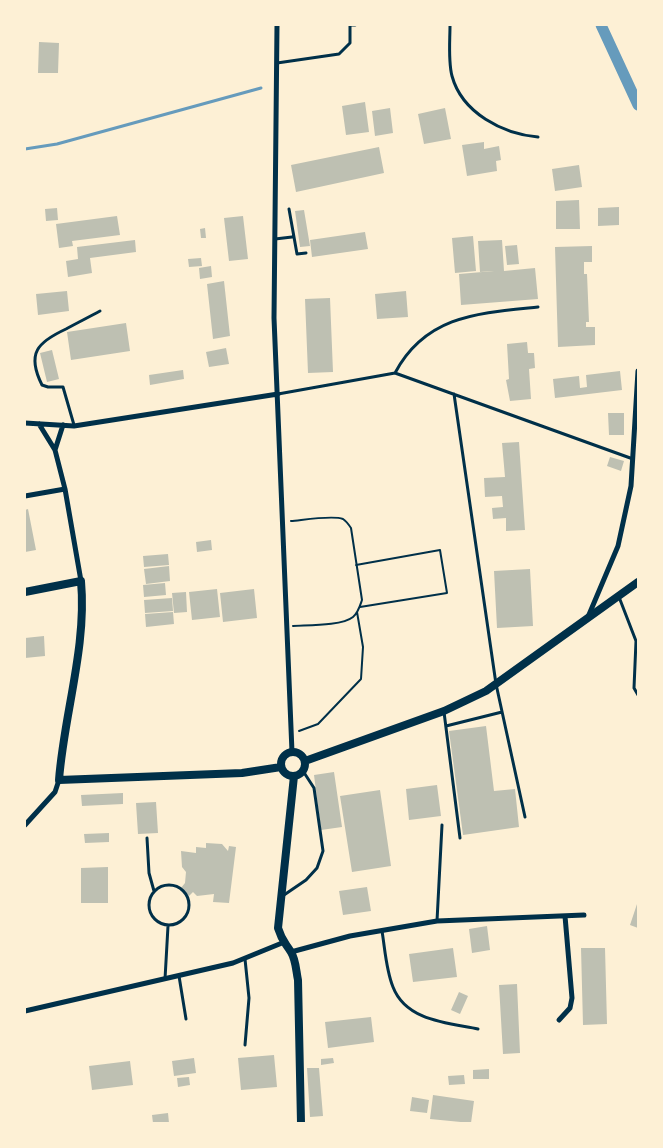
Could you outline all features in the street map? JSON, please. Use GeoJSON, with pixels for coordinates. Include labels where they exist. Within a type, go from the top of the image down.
{"type":"FeatureCollection","features":[{"type":"Feature","properties":{"kind":"street"},"geometry":{"type":"LineString","coordinates":[[277,25],[274,239],[292,752]]}},
{"type":"Feature","properties":{"kind":"street"},"geometry":{"type":"LineString","coordinates":[[588,618],[618,546],[631,486],[638,371]]}},
{"type":"Feature","properties":{"kind":"street"},"geometry":{"type":"LineString","coordinates":[[25,423],[74,426],[278,394]]}},
{"type":"Feature","properties":{"kind":"street"},"geometry":{"type":"LineString","coordinates":[[25,825],[55,792],[60,780],[66,717],[82,623],[81,580],[65,489],[55,450],[39,424]]}},
{"type":"Feature","properties":{"kind":"street"},"geometry":{"type":"LineString","coordinates":[[55,450],[63,425]]}},
{"type":"Feature","properties":{"kind":"street"},"geometry":{"type":"LineString","coordinates":[[631,486],[638,487]]}},
{"type":"Feature","properties":{"kind":"street"},"geometry":{"type":"LineString","coordinates":[[25,496],[65,489]]}},
{"type":"Feature","properties":{"kind":"street"},"geometry":{"type":"LineString","coordinates":[[25,592],[81,580]]}},
{"type":"Feature","properties":{"kind":"street"},"geometry":{"type":"LineString","coordinates":[[305,761],[444,712],[496,684],[638,582]]}},
{"type":"Feature","properties":{"kind":"street"},"geometry":{"type":"LineString","coordinates":[[292,752],[302,755],[305,761],[303,771],[294,776],[287,775],[281,767],[283,757],[292,752]]}},
{"type":"Feature","properties":{"kind":"street"},"geometry":{"type":"LineString","coordinates":[[60,780],[242,773],[281,767]]}},
{"type":"Feature","properties":{"kind":"street"},"geometry":{"type":"LineString","coordinates":[[294,776],[278,928],[282,943],[291,952],[298,980],[301,1123]]}},
{"type":"Feature","properties":{"kind":"street"},"geometry":{"type":"LineString","coordinates":[[291,952],[312,945],[437,921],[584,915]]}},
{"type":"Feature","properties":{"kind":"street"},"geometry":{"type":"LineString","coordinates":[[559,1020],[570,1008],[572,998],[565,916]]}},
{"type":"Feature","properties":{"kind":"street"},"geometry":{"type":"LineString","coordinates":[[25,1011],[245,959],[282,943]]}},
{"type":"Feature","properties":{"kind":"lane"},"geometry":{"type":"LineString","coordinates":[[276,63],[339,54],[350,43],[350,25],[356,25]]}},
{"type":"Feature","properties":{"kind":"lane"},"geometry":{"type":"LineString","coordinates":[[450,25],[451,75],[466,101],[481,116],[506,132],[538,137]]}},
{"type":"Feature","properties":{"kind":"lane"},"geometry":{"type":"LineString","coordinates":[[289,209],[292,237],[297,254],[306,253]]}},
{"type":"Feature","properties":{"kind":"lane"},"geometry":{"type":"LineString","coordinates":[[274,239],[292,237]]}},
{"type":"Feature","properties":{"kind":"lane"},"geometry":{"type":"LineString","coordinates":[[395,373],[406,354],[430,333],[455,319],[480,313],[538,307]]}},
{"type":"Feature","properties":{"kind":"lane"},"geometry":{"type":"LineString","coordinates":[[74,426],[63,387],[42,385],[35,364],[36,351],[50,336],[100,310]]}},
{"type":"Feature","properties":{"kind":"lane"},"geometry":{"type":"LineString","coordinates":[[278,394],[395,373],[632,459]]}},
{"type":"Feature","properties":{"kind":"lane"},"geometry":{"type":"LineString","coordinates":[[454,394],[496,684],[525,817]]}},
{"type":"Feature","properties":{"kind":"lane"},"geometry":{"type":"LineString","coordinates":[[618,596],[636,641],[634,688],[638,695]]}},
{"type":"Feature","properties":{"kind":"lane"},"geometry":{"type":"LineString","coordinates":[[444,712],[460,838]]}},
{"type":"Feature","properties":{"kind":"lane"},"geometry":{"type":"LineString","coordinates":[[446,726],[502,712]]}},
{"type":"Feature","properties":{"kind":"lane"},"geometry":{"type":"LineString","coordinates":[[281,896],[306,880],[317,868],[323,851],[314,788],[303,771]]}},
{"type":"Feature","properties":{"kind":"lane"},"geometry":{"type":"LineString","coordinates":[[437,921],[442,825]]}},
{"type":"Feature","properties":{"kind":"lane"},"geometry":{"type":"LineString","coordinates":[[147,838],[149,873],[154,891]]}},
{"type":"Feature","properties":{"kind":"lane"},"geometry":{"type":"LineString","coordinates":[[174,885],[184,893],[190,907],[187,918],[176,925],[168,926],[155,920],[151,914],[150,901],[154,891],[160,886],[174,885]]}},
{"type":"Feature","properties":{"kind":"lane"},"geometry":{"type":"LineString","coordinates":[[165,978],[168,926]]}},
{"type":"Feature","properties":{"kind":"lane"},"geometry":{"type":"LineString","coordinates":[[382,931],[393,987],[402,1002],[414,1013],[428,1018],[478,1029]]}},
{"type":"Feature","properties":{"kind":"lane"},"geometry":{"type":"LineString","coordinates":[[245,959],[249,998],[245,1045]]}},
{"type":"Feature","properties":{"kind":"lane"},"geometry":{"type":"LineString","coordinates":[[179,975],[186,1019]]}},
{"type":"Feature","properties":{"kind":"path"},"geometry":{"type":"LineString","coordinates":[[284,521],[342,519],[351,528],[362,600],[360,607],[352,618],[343,621],[288,627]]}},
{"type":"Feature","properties":{"kind":"path"},"geometry":{"type":"LineString","coordinates":[[356,565],[440,550],[447,593],[360,607]]}},
{"type":"Feature","properties":{"kind":"path"},"geometry":{"type":"LineString","coordinates":[[292,734],[318,724],[361,678],[363,647],[357,612]]}},
{"type":"Feature","properties":{"kind":"building"},"geometry":{"type":"Polygon","coordinates":[[[39,42],[59,43],[58,73],[38,73],[39,42]]]}},
{"type":"Feature","properties":{"kind":"building"},"geometry":{"type":"Polygon","coordinates":[[[365,102],[369,132],[346,135],[342,106],[365,102]]]}},
{"type":"Feature","properties":{"kind":"building"},"geometry":{"type":"Polygon","coordinates":[[[390,108],[393,133],[375,136],[372,111],[390,108]]]}},
{"type":"Feature","properties":{"kind":"building"},"geometry":{"type":"Polygon","coordinates":[[[445,108],[451,139],[424,144],[418,114],[445,108]]]}},
{"type":"Feature","properties":{"kind":"building"},"geometry":{"type":"Polygon","coordinates":[[[484,142],[484,149],[499,146],[501,160],[496,161],[497,171],[467,176],[462,145],[484,142]]]}},
{"type":"Feature","properties":{"kind":"building"},"geometry":{"type":"Polygon","coordinates":[[[379,147],[384,173],[296,192],[291,165],[379,147]]]}},
{"type":"Feature","properties":{"kind":"building"},"geometry":{"type":"Polygon","coordinates":[[[579,165],[582,187],[555,191],[552,169],[579,165]]]}},
{"type":"Feature","properties":{"kind":"building"},"geometry":{"type":"Polygon","coordinates":[[[579,200],[580,229],[556,229],[556,201],[579,200]]]}},
{"type":"Feature","properties":{"kind":"building"},"geometry":{"type":"Polygon","coordinates":[[[619,207],[619,225],[598,226],[598,208],[619,207]]]}},
{"type":"Feature","properties":{"kind":"building"},"geometry":{"type":"Polygon","coordinates":[[[57,208],[58,220],[46,221],[45,209],[57,208]]]}},
{"type":"Feature","properties":{"kind":"building"},"geometry":{"type":"Polygon","coordinates":[[[304,210],[310,246],[300,247],[295,211],[304,210]]]}},
{"type":"Feature","properties":{"kind":"building"},"geometry":{"type":"Polygon","coordinates":[[[117,216],[120,235],[72,241],[73,246],[59,248],[56,224],[117,216]]]}},
{"type":"Feature","properties":{"kind":"building"},"geometry":{"type":"Polygon","coordinates":[[[243,216],[248,259],[229,261],[224,218],[243,216]]]}},
{"type":"Feature","properties":{"kind":"building"},"geometry":{"type":"Polygon","coordinates":[[[205,228],[206,238],[201,238],[200,229],[205,228]]]}},
{"type":"Feature","properties":{"kind":"building"},"geometry":{"type":"Polygon","coordinates":[[[365,232],[368,249],[312,257],[310,240],[365,232]]]}},
{"type":"Feature","properties":{"kind":"building"},"geometry":{"type":"Polygon","coordinates":[[[473,236],[476,271],[455,273],[452,238],[473,236]]]}},
{"type":"Feature","properties":{"kind":"building"},"geometry":{"type":"Polygon","coordinates":[[[135,240],[136,252],[90,258],[92,273],[68,277],[66,261],[78,259],[77,247],[135,240]]]}},
{"type":"Feature","properties":{"kind":"building"},"geometry":{"type":"Polygon","coordinates":[[[502,240],[504,271],[535,268],[538,299],[461,305],[459,274],[494,271],[480,272],[478,241],[502,240]]]}},
{"type":"Feature","properties":{"kind":"building"},"geometry":{"type":"Polygon","coordinates":[[[517,245],[519,264],[507,265],[505,246],[517,245]]]}},
{"type":"Feature","properties":{"kind":"building"},"geometry":{"type":"Polygon","coordinates":[[[592,246],[592,262],[584,262],[584,274],[587,274],[589,322],[586,322],[586,327],[595,327],[595,345],[558,347],[555,247],[592,246]]]}},
{"type":"Feature","properties":{"kind":"building"},"geometry":{"type":"Polygon","coordinates":[[[201,258],[202,266],[189,267],[188,259],[201,258]]]}},
{"type":"Feature","properties":{"kind":"building"},"geometry":{"type":"Polygon","coordinates":[[[211,266],[212,277],[200,279],[199,268],[211,266]]]}},
{"type":"Feature","properties":{"kind":"building"},"geometry":{"type":"Polygon","coordinates":[[[224,281],[230,336],[213,339],[207,284],[224,281]]]}},
{"type":"Feature","properties":{"kind":"building"},"geometry":{"type":"Polygon","coordinates":[[[67,291],[69,311],[38,315],[36,294],[67,291]]]}},
{"type":"Feature","properties":{"kind":"building"},"geometry":{"type":"Polygon","coordinates":[[[406,291],[408,317],[377,319],[375,294],[406,291]]]}},
{"type":"Feature","properties":{"kind":"building"},"geometry":{"type":"Polygon","coordinates":[[[330,298],[333,372],[308,373],[305,299],[330,298]]]}},
{"type":"Feature","properties":{"kind":"building"},"geometry":{"type":"Polygon","coordinates":[[[126,323],[130,351],[71,360],[67,332],[126,323]]]}},
{"type":"Feature","properties":{"kind":"building"},"geometry":{"type":"Polygon","coordinates":[[[527,342],[528,353],[534,353],[535,368],[529,369],[531,399],[510,401],[506,380],[509,379],[507,344],[527,342]]]}},
{"type":"Feature","properties":{"kind":"building"},"geometry":{"type":"Polygon","coordinates":[[[226,348],[229,364],[209,367],[206,352],[226,348]]]}},
{"type":"Feature","properties":{"kind":"building"},"geometry":{"type":"Polygon","coordinates":[[[52,350],[59,379],[47,382],[40,353],[52,350]]]}},
{"type":"Feature","properties":{"kind":"building"},"geometry":{"type":"Polygon","coordinates":[[[183,370],[184,379],[150,385],[149,375],[183,370]]]}},
{"type":"Feature","properties":{"kind":"building"},"geometry":{"type":"Polygon","coordinates":[[[620,371],[622,390],[555,398],[553,379],[579,376],[580,388],[587,387],[586,375],[620,371]]]}},
{"type":"Feature","properties":{"kind":"building"},"geometry":{"type":"Polygon","coordinates":[[[608,413],[624,413],[624,435],[609,435],[608,413]]]}},
{"type":"Feature","properties":{"kind":"building"},"geometry":{"type":"Polygon","coordinates":[[[519,442],[525,530],[506,531],[506,518],[493,519],[492,508],[503,507],[502,496],[485,497],[484,478],[505,477],[502,443],[519,442]]]}},
{"type":"Feature","properties":{"kind":"building"},"geometry":{"type":"Polygon","coordinates":[[[610,457],[624,461],[621,471],[607,466],[610,457]]]}},
{"type":"Feature","properties":{"kind":"building"},"geometry":{"type":"Polygon","coordinates":[[[28,509],[36,550],[25,552],[25,510],[28,509]]]}},
{"type":"Feature","properties":{"kind":"building"},"geometry":{"type":"Polygon","coordinates":[[[211,540],[212,550],[197,552],[196,542],[211,540]]]}},
{"type":"Feature","properties":{"kind":"building"},"geometry":{"type":"Polygon","coordinates":[[[168,554],[169,565],[144,567],[143,556],[168,554]]]}},
{"type":"Feature","properties":{"kind":"building"},"geometry":{"type":"Polygon","coordinates":[[[169,566],[170,581],[146,584],[144,569],[169,566]]]}},
{"type":"Feature","properties":{"kind":"building"},"geometry":{"type":"Polygon","coordinates":[[[530,569],[533,626],[497,628],[494,571],[530,569]]]}},
{"type":"Feature","properties":{"kind":"building"},"geometry":{"type":"Polygon","coordinates":[[[165,583],[166,595],[144,597],[143,585],[165,583]]]}},
{"type":"Feature","properties":{"kind":"building"},"geometry":{"type":"Polygon","coordinates":[[[217,589],[220,617],[192,620],[189,592],[217,589]]]}},
{"type":"Feature","properties":{"kind":"building"},"geometry":{"type":"Polygon","coordinates":[[[254,589],[257,618],[223,622],[220,593],[254,589]]]}},
{"type":"Feature","properties":{"kind":"building"},"geometry":{"type":"Polygon","coordinates":[[[186,592],[187,612],[174,613],[172,593],[186,592]]]}},
{"type":"Feature","properties":{"kind":"building"},"geometry":{"type":"Polygon","coordinates":[[[172,598],[173,611],[145,613],[144,600],[172,598]]]}},
{"type":"Feature","properties":{"kind":"building"},"geometry":{"type":"Polygon","coordinates":[[[173,612],[174,624],[146,627],[145,614],[173,612]]]}},
{"type":"Feature","properties":{"kind":"building"},"geometry":{"type":"Polygon","coordinates":[[[44,636],[45,656],[25,658],[25,638],[44,636]]]}},
{"type":"Feature","properties":{"kind":"building"},"geometry":{"type":"Polygon","coordinates":[[[486,726],[494,791],[515,789],[519,827],[463,835],[449,731],[486,726]]]}},
{"type":"Feature","properties":{"kind":"building"},"geometry":{"type":"Polygon","coordinates":[[[334,772],[342,827],[321,830],[314,775],[334,772]]]}},
{"type":"Feature","properties":{"kind":"building"},"geometry":{"type":"Polygon","coordinates":[[[437,785],[441,816],[409,820],[406,789],[437,785]]]}},
{"type":"Feature","properties":{"kind":"building"},"geometry":{"type":"Polygon","coordinates":[[[380,790],[391,866],[352,872],[340,796],[380,790]]]}},
{"type":"Feature","properties":{"kind":"building"},"geometry":{"type":"Polygon","coordinates":[[[123,793],[123,804],[82,806],[81,795],[123,793]]]}},
{"type":"Feature","properties":{"kind":"building"},"geometry":{"type":"Polygon","coordinates":[[[156,802],[158,833],[138,834],[136,803],[156,802]]]}},
{"type":"Feature","properties":{"kind":"building"},"geometry":{"type":"Polygon","coordinates":[[[109,833],[109,842],[85,843],[84,834],[109,833]]]}},
{"type":"Feature","properties":{"kind":"building"},"geometry":{"type":"Polygon","coordinates":[[[206,843],[222,844],[228,851],[229,846],[236,847],[229,903],[213,902],[214,894],[197,896],[193,892],[189,896],[181,888],[185,883],[186,872],[182,867],[181,851],[196,853],[196,847],[206,848],[206,843]]]}},
{"type":"Feature","properties":{"kind":"building"},"geometry":{"type":"Polygon","coordinates":[[[108,867],[108,903],[81,903],[81,868],[108,867]]]}},
{"type":"Feature","properties":{"kind":"building"},"geometry":{"type":"Polygon","coordinates":[[[367,887],[371,911],[343,915],[339,891],[367,887]]]}},
{"type":"Feature","properties":{"kind":"building"},"geometry":{"type":"Polygon","coordinates":[[[638,901],[638,928],[630,925],[638,901]]]}},
{"type":"Feature","properties":{"kind":"building"},"geometry":{"type":"Polygon","coordinates":[[[487,926],[490,950],[472,953],[469,929],[487,926]]]}},
{"type":"Feature","properties":{"kind":"building"},"geometry":{"type":"Polygon","coordinates":[[[453,948],[457,977],[413,982],[409,954],[453,948]]]}},
{"type":"Feature","properties":{"kind":"building"},"geometry":{"type":"Polygon","coordinates":[[[581,948],[605,948],[607,1024],[583,1025],[581,948]]]}},
{"type":"Feature","properties":{"kind":"building"},"geometry":{"type":"Polygon","coordinates":[[[517,984],[520,1053],[503,1054],[499,985],[517,984]]]}},
{"type":"Feature","properties":{"kind":"building"},"geometry":{"type":"Polygon","coordinates":[[[459,992],[468,996],[460,1014],[451,1010],[459,992]]]}},
{"type":"Feature","properties":{"kind":"building"},"geometry":{"type":"Polygon","coordinates":[[[371,1017],[374,1042],[328,1048],[325,1022],[371,1017]]]}},
{"type":"Feature","properties":{"kind":"building"},"geometry":{"type":"Polygon","coordinates":[[[274,1055],[277,1087],[241,1090],[238,1058],[274,1055]]]}},
{"type":"Feature","properties":{"kind":"building"},"geometry":{"type":"Polygon","coordinates":[[[194,1058],[196,1073],[174,1076],[172,1061],[194,1058]]]}},
{"type":"Feature","properties":{"kind":"building"},"geometry":{"type":"Polygon","coordinates":[[[333,1058],[334,1063],[321,1065],[321,1059],[333,1058]]]}},
{"type":"Feature","properties":{"kind":"building"},"geometry":{"type":"Polygon","coordinates":[[[130,1061],[133,1085],[92,1090],[89,1066],[130,1061]]]}},
{"type":"Feature","properties":{"kind":"building"},"geometry":{"type":"Polygon","coordinates":[[[307,1068],[319,1068],[323,1116],[310,1117],[307,1068]]]}},
{"type":"Feature","properties":{"kind":"building"},"geometry":{"type":"Polygon","coordinates":[[[489,1069],[489,1079],[473,1079],[473,1070],[489,1069]]]}},
{"type":"Feature","properties":{"kind":"building"},"geometry":{"type":"Polygon","coordinates":[[[464,1075],[465,1084],[449,1085],[448,1076],[464,1075]]]}},
{"type":"Feature","properties":{"kind":"building"},"geometry":{"type":"Polygon","coordinates":[[[189,1077],[190,1085],[178,1087],[177,1078],[189,1077]]]}},
{"type":"Feature","properties":{"kind":"building"},"geometry":{"type":"Polygon","coordinates":[[[433,1095],[474,1101],[471,1123],[430,1119],[433,1095]]]}},
{"type":"Feature","properties":{"kind":"building"},"geometry":{"type":"Polygon","coordinates":[[[412,1097],[429,1100],[427,1113],[410,1111],[412,1097]]]}},
{"type":"Feature","properties":{"kind":"building"},"geometry":{"type":"Polygon","coordinates":[[[168,1113],[169,1123],[153,1123],[152,1115],[168,1113]]]}},
{"type":"Feature","properties":{"kind":"waterway"},"geometry":{"type":"LineString","coordinates":[[601,25],[638,105]]}},
{"type":"Feature","properties":{"kind":"waterway"},"geometry":{"type":"LineString","coordinates":[[25,149],[57,144],[261,88]]}}]}
